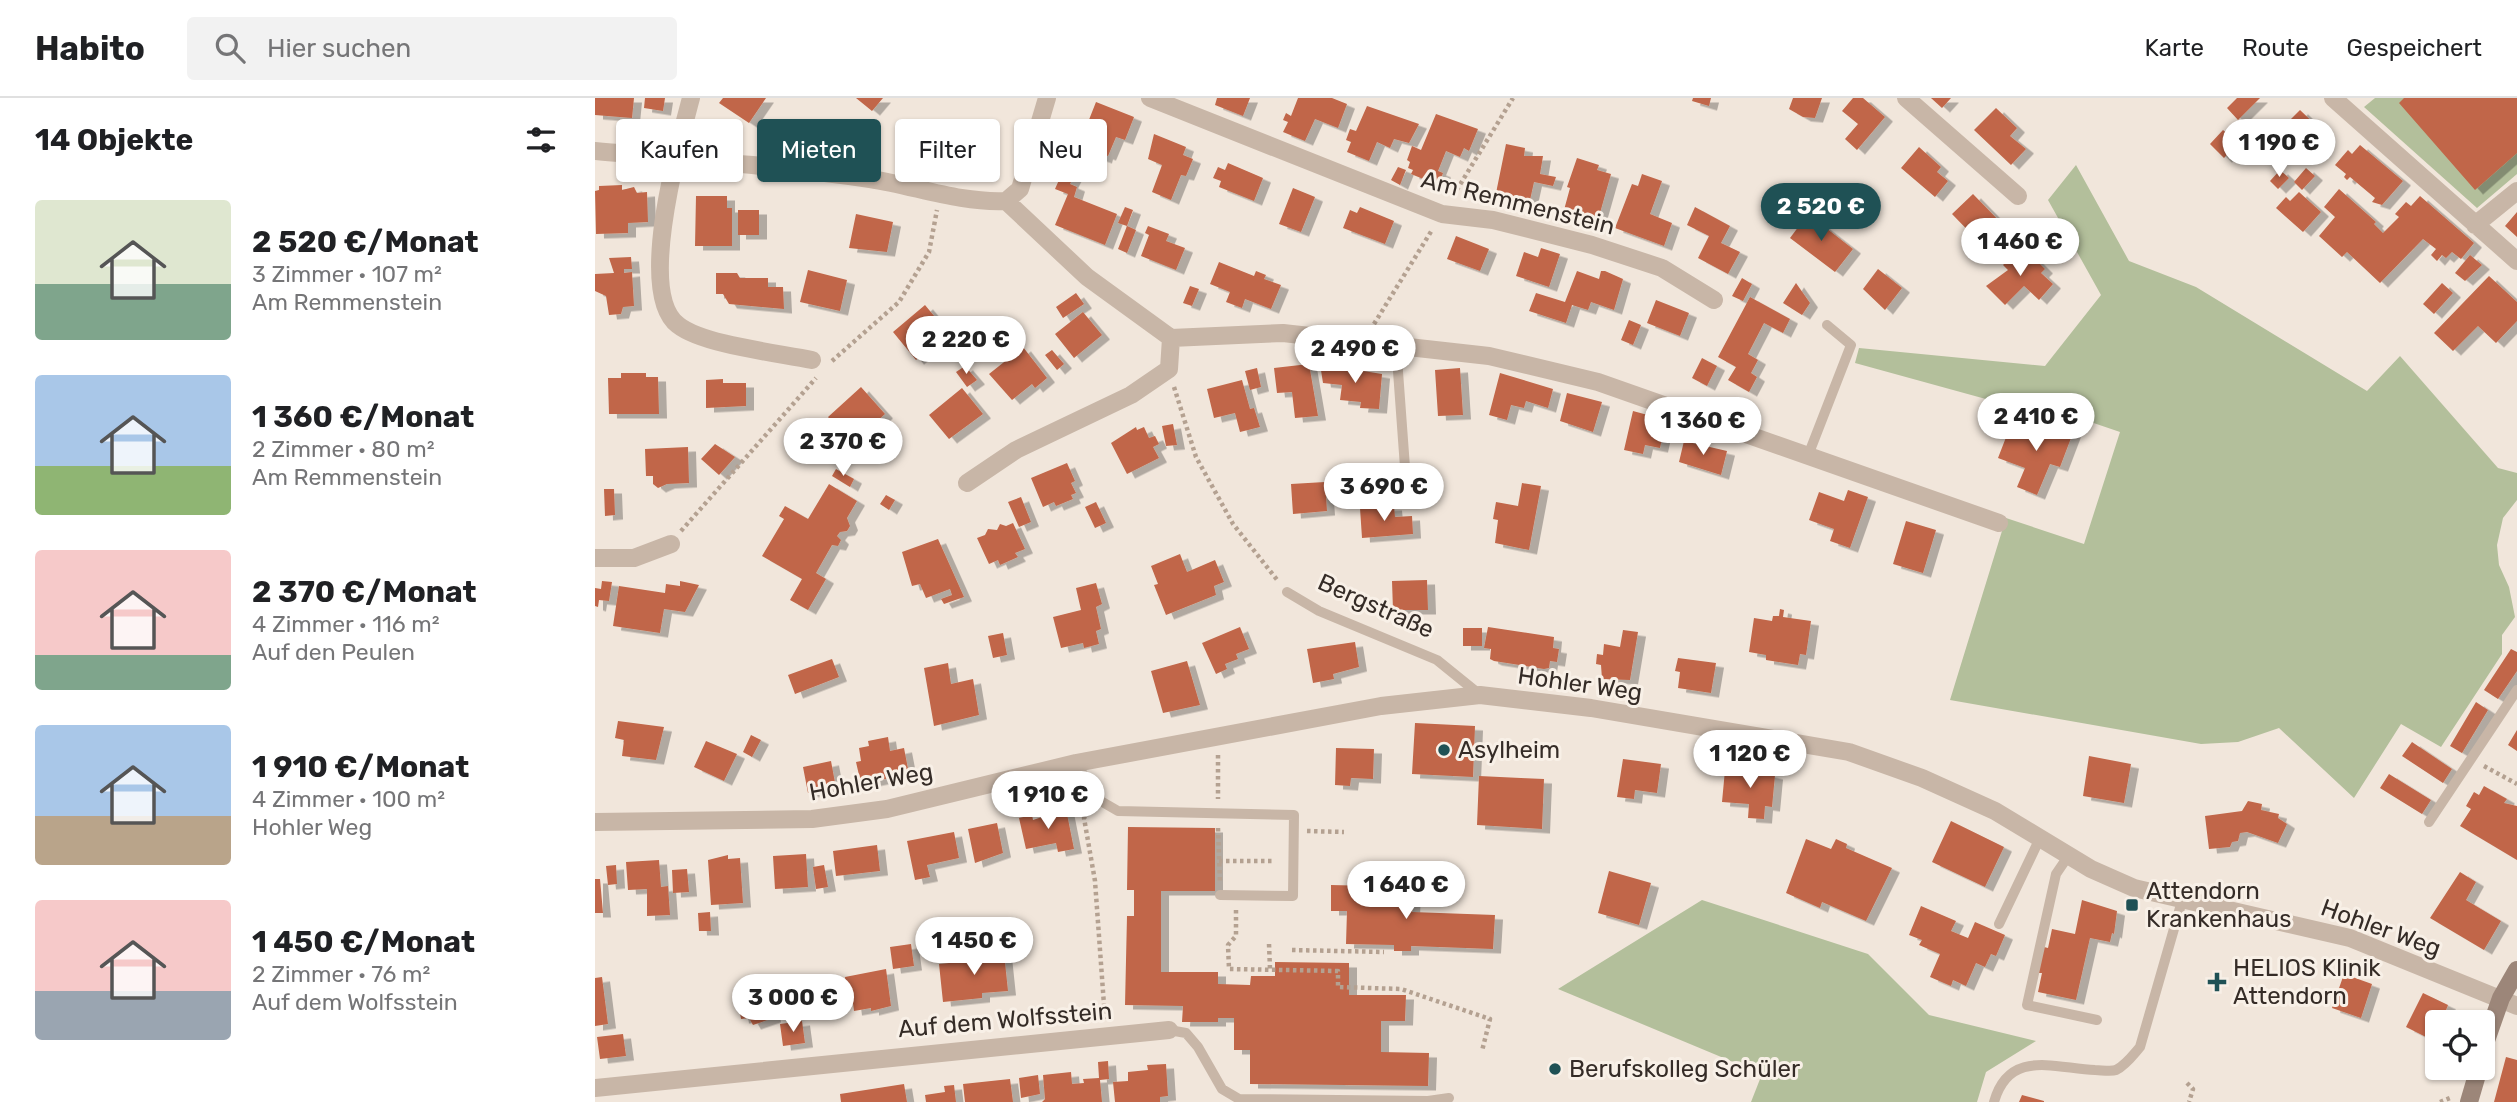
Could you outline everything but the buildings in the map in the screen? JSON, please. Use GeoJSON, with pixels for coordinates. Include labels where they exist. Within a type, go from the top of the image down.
{"type":"FeatureCollection","features":[{"type":"Feature","properties":{"kind":"main road"},"geometry":{"type":"LineString","coordinates":[[2495,1027],[2509,1002],[2517,970]]}},
{"type":"Feature","properties":{"kind":"main road"},"geometry":{"type":"LineString","coordinates":[[2469,1102],[2475,1080]]}},
{"type":"Feature","properties":{"kind":"street"},"geometry":{"type":"LineString","coordinates":[[685,119],[691,98]]}},
{"type":"Feature","properties":{"kind":"street"},"geometry":{"type":"LineString","coordinates":[[743,164],[892,182],[940,195],[987,202],[1006,201],[1020,189],[1038,137],[1047,98]]}},
{"type":"Feature","properties":{"kind":"street","name":"Am Remmenstein"},"geometry":{"type":"LineString","coordinates":[[1150,98],[1442,214],[1493,220],[1591,245],[1662,268],[1714,300]]}},
{"type":"Feature","properties":{"kind":"street"},"geometry":{"type":"LineString","coordinates":[[1906,98],[2018,196]]}},
{"type":"Feature","properties":{"kind":"street"},"geometry":{"type":"LineString","coordinates":[[2333,98],[2517,261]]}},
{"type":"Feature","properties":{"kind":"street"},"geometry":{"type":"LineString","coordinates":[[595,151],[616,153]]}},
{"type":"Feature","properties":{"kind":"street"},"geometry":{"type":"LineString","coordinates":[[671,182],[658,265],[664,305],[676,324],[695,335],[812,360]]}},
{"type":"Feature","properties":{"kind":"street"},"geometry":{"type":"LineString","coordinates":[[2475,225],[2517,191]]}},
{"type":"Feature","properties":{"kind":"street"},"geometry":{"type":"LineString","coordinates":[[1006,201],[1087,277],[1171,338],[1283,333],[1489,356],[1598,382],[1808,453],[1999,523]]}},
{"type":"Feature","properties":{"kind":"street"},"geometry":{"type":"LineString","coordinates":[[967,483],[1016,450],[1131,395],[1169,369],[1171,338]]}},
{"type":"Feature","properties":{"kind":"street"},"geometry":{"type":"LineString","coordinates":[[595,558],[634,558],[671,544]]}},
{"type":"Feature","properties":{"kind":"street","name":"Hohler Weg"},"geometry":{"type":"LineString","coordinates":[[595,822],[812,819],[887,808],[1076,763],[1213,737],[1381,706],[1480,695],[1591,708],[1849,752],[1922,778],[1995,811],[2069,855],[2134,888],[2350,938],[2509,1002]]}},
{"type":"Feature","properties":{"kind":"street","name":"Auf dem Wolfsstein"},"geometry":{"type":"LineString","coordinates":[[595,1088],[1169,1030]]}},
{"type":"Feature","properties":{"kind":"lane"},"geometry":{"type":"LineString","coordinates":[[1808,453],[1851,345],[1827,325]]}},
{"type":"Feature","properties":{"kind":"lane"},"geometry":{"type":"LineString","coordinates":[[1364,484],[1406,481],[1396,344]]}},
{"type":"Feature","properties":{"kind":"lane","name":"Bergstraße"},"geometry":{"type":"LineString","coordinates":[[1287,592],[1319,611],[1437,660],[1480,695]]}},
{"type":"Feature","properties":{"kind":"lane"},"geometry":{"type":"LineString","coordinates":[[2429,822],[2517,690]]}},
{"type":"Feature","properties":{"kind":"lane"},"geometry":{"type":"LineString","coordinates":[[1076,763],[1099,800],[1118,811],[1294,815],[1293,896],[1220,895]]}},
{"type":"Feature","properties":{"kind":"lane"},"geometry":{"type":"LineString","coordinates":[[1999,924],[2040,838]]}},
{"type":"Feature","properties":{"kind":"lane"},"geometry":{"type":"LineString","coordinates":[[2069,855],[2056,874],[2027,1005],[2097,1020]]}},
{"type":"Feature","properties":{"kind":"lane"},"geometry":{"type":"LineString","coordinates":[[1994,1102],[1998,1088],[2020,1067],[2034,1065],[2115,1071],[2128,1062],[2140,1047],[2182,901]]}},
{"type":"Feature","properties":{"kind":"lane"},"geometry":{"type":"LineString","coordinates":[[1169,1030],[1186,1033],[1198,1047],[1222,1089],[1238,1099],[1428,1101],[1448,1098]]}},
{"type":"Feature","properties":{"kind":"path","name":"Bergstraße"},"geometry":{"type":"LineString","coordinates":[[1169,369],[1196,457],[1233,524],[1287,592]]}},
{"type":"Feature","properties":{"kind":"path"},"geometry":{"type":"LineString","coordinates":[[1213,737],[1218,756],[1219,861],[1274,861]]}},
{"type":"Feature","properties":{"kind":"path"},"geometry":{"type":"LineString","coordinates":[[2472,758],[2517,784]]}},
{"type":"Feature","properties":{"kind":"path"},"geometry":{"type":"LineString","coordinates":[[1084,817],[1095,881],[1104,1000]]}},
{"type":"Feature","properties":{"kind":"path"},"geometry":{"type":"LineString","coordinates":[[1293,830],[1344,832]]}},
{"type":"Feature","properties":{"kind":"path"},"geometry":{"type":"LineString","coordinates":[[1235,895],[1236,936],[1229,945],[1229,969],[1338,971],[1338,987],[1401,989],[1490,1019],[1482,1051]]}},
{"type":"Feature","properties":{"kind":"path"},"geometry":{"type":"LineString","coordinates":[[1269,944],[1270,969]]}},
{"type":"Feature","properties":{"kind":"path"},"geometry":{"type":"LineString","coordinates":[[1292,950],[1384,952]]}},
{"type":"Feature","properties":{"kind":"path"},"geometry":{"type":"LineString","coordinates":[[2187,1083],[2193,1089],[2189,1102]]}},
{"type":"Feature","properties":{"kind":"green space"},"geometry":{"type":"Polygon","coordinates":[[[2375,98],[2517,98],[2517,174],[2477,208],[2364,107],[2375,98]]]}},
{"type":"Feature","properties":{"kind":"green space"},"geometry":{"type":"Polygon","coordinates":[[[2076,165],[2129,261],[2196,287],[2367,391],[2400,356],[2498,468],[2517,473],[2517,500],[2503,518],[2497,545],[2499,565],[2509,587],[2515,617],[2502,635],[2502,654],[2441,747],[2401,724],[2354,798],[2279,728],[2238,742],[2201,744],[1950,700],[2006,518],[2084,544],[2120,432],[2035,403],[2033,412],[1855,363],[1859,348],[2045,366],[2101,295],[2048,200],[2076,165]]]}},
{"type":"Feature","properties":{"kind":"green space"},"geometry":{"type":"Polygon","coordinates":[[[1702,900],[1868,954],[1929,1015],[2036,1041],[1986,1072],[1977,1102],[1751,1102],[1762,1074],[1558,989],[1702,900]]]}},
{"type":"Feature","properties":{"kind":"place","name":"Asylheim"},"geometry":{"type":"Point","coordinates":[1444,750]}},
{"type":"Feature","properties":{"kind":"place","name":"Attendorn Krankenhaus"},"geometry":{"type":"Point","coordinates":[2132,905]}},
{"type":"Feature","properties":{"kind":"place","name":"HELIOS Klinik Attendorn"},"geometry":{"type":"Point","coordinates":[2217,982]}},
{"type":"Feature","properties":{"kind":"place","name":"Berufskolleg Schüler"},"geometry":{"type":"Point","coordinates":[1555,1069]}}]}
